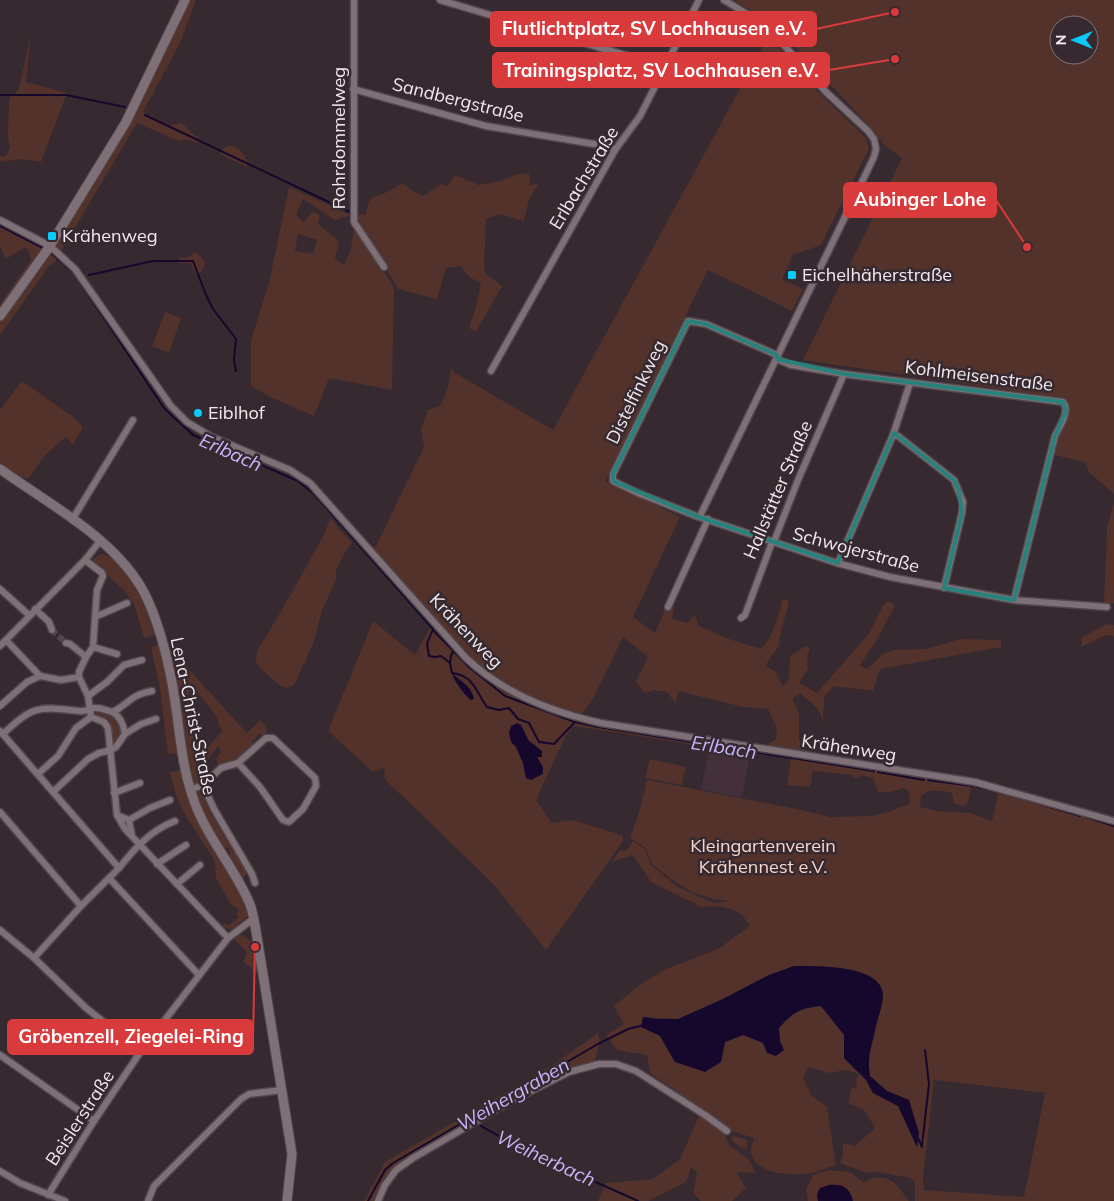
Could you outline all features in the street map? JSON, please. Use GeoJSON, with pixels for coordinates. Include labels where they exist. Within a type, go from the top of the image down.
{"type":"FeatureCollection","features":[{"type":"Feature","properties":{"kind":"street"},"geometry":{"type":"LineString","coordinates":[[0,316],[50,246],[126,122],[185,0]]}},
{"type":"Feature","properties":{"kind":"street","name":"Rohrdommelweg"},"geometry":{"type":"LineString","coordinates":[[354,0],[354,222],[384,267]]}},
{"type":"Feature","properties":{"kind":"street"},"geometry":{"type":"LineString","coordinates":[[440,0],[665,67]]}},
{"type":"Feature","properties":{"kind":"street","name":"Erlbachstraße"},"geometry":{"type":"LineString","coordinates":[[491,371],[615,150],[640,116],[699,0]]}},
{"type":"Feature","properties":{"kind":"street"},"geometry":{"type":"LineString","coordinates":[[700,516],[874,157],[876,148],[874,139],[868,131],[826,92],[773,34],[760,22],[724,0]]}},
{"type":"Feature","properties":{"kind":"street","name":"Sandbergstraße"},"geometry":{"type":"LineString","coordinates":[[353,89],[486,126],[606,146],[615,150]]}},
{"type":"Feature","properties":{"kind":"street","name":"Krähenweg"},"geometry":{"type":"LineString","coordinates":[[0,220],[50,246],[76,269],[171,406],[187,422],[212,437],[290,470],[310,483],[466,658],[492,680],[509,691],[527,700],[601,723],[975,782],[1114,821]]}},
{"type":"Feature","properties":{"kind":"street","name":"Kohlmeisenstraße"},"geometry":{"type":"LineString","coordinates":[[688,321],[706,324],[777,357],[791,366],[1063,402],[1066,405],[1066,411],[1055,436],[1014,600]]}},
{"type":"Feature","properties":{"kind":"street","name":"Distelfinkweg"},"geometry":{"type":"LineString","coordinates":[[612,476],[688,321]]}},
{"type":"Feature","properties":{"kind":"street","name":"Hallstätter Straße"},"geometry":{"type":"LineString","coordinates":[[741,618],[844,374]]}},
{"type":"Feature","properties":{"kind":"street"},"geometry":{"type":"LineString","coordinates":[[838,563],[893,435],[910,382]]}},
{"type":"Feature","properties":{"kind":"street"},"geometry":{"type":"LineString","coordinates":[[72,520],[133,420]]}},
{"type":"Feature","properties":{"kind":"street"},"geometry":{"type":"LineString","coordinates":[[893,435],[898,436],[954,480],[959,491],[962,513],[944,588]]}},
{"type":"Feature","properties":{"kind":"street","name":"Lena-Christ-Straße"},"geometry":{"type":"LineString","coordinates":[[0,469],[100,541],[121,561],[140,587],[155,618],[170,673],[183,762],[196,810],[250,903],[263,965],[292,1154],[287,1201]]}},
{"type":"Feature","properties":{"kind":"street","name":"Schwojerstraße"},"geometry":{"type":"LineString","coordinates":[[612,476],[613,481],[618,484],[683,511],[838,563],[890,577],[1014,600],[1107,607]]}},
{"type":"Feature","properties":{"kind":"street"},"geometry":{"type":"LineString","coordinates":[[668,607],[708,519]]}},
{"type":"Feature","properties":{"kind":"street"},"geometry":{"type":"LineString","coordinates":[[0,646],[85,560],[100,541]]}},
{"type":"Feature","properties":{"kind":"street"},"geometry":{"type":"LineString","coordinates":[[85,560],[102,573],[103,576],[98,590],[93,647],[80,668],[80,677],[88,696],[91,717]]}},
{"type":"Feature","properties":{"kind":"street"},"geometry":{"type":"LineString","coordinates":[[0,589],[30,615]]}},
{"type":"Feature","properties":{"kind":"street"},"geometry":{"type":"LineString","coordinates":[[95,616],[127,603]]}},
{"type":"Feature","properties":{"kind":"street"},"geometry":{"type":"LineString","coordinates":[[35,609],[49,622],[52,630]]}},
{"type":"Feature","properties":{"kind":"street"},"geometry":{"type":"LineString","coordinates":[[6,640],[40,676]]}},
{"type":"Feature","properties":{"kind":"street"},"geometry":{"type":"LineString","coordinates":[[66,643],[86,657]]}},
{"type":"Feature","properties":{"kind":"street"},"geometry":{"type":"LineString","coordinates":[[93,647],[117,654]]}},
{"type":"Feature","properties":{"kind":"street"},"geometry":{"type":"LineString","coordinates":[[88,696],[107,682],[124,665],[142,660]]}},
{"type":"Feature","properties":{"kind":"street"},"geometry":{"type":"LineString","coordinates":[[0,706],[27,682],[40,676],[62,680],[80,677]]}},
{"type":"Feature","properties":{"kind":"street","name":"Lena-Christ-Straße"},"geometry":{"type":"LineString","coordinates":[[113,712],[132,697],[152,691]]}},
{"type":"Feature","properties":{"kind":"street"},"geometry":{"type":"LineString","coordinates":[[119,868],[1,732],[30,712],[44,708],[59,708],[81,712],[101,708],[119,716],[125,734]]}},
{"type":"Feature","properties":{"kind":"street"},"geometry":{"type":"LineString","coordinates":[[91,717],[104,722],[108,728],[117,815],[125,829],[228,938]]}},
{"type":"Feature","properties":{"kind":"street"},"geometry":{"type":"LineString","coordinates":[[38,774],[58,756],[76,728],[91,717]]}},
{"type":"Feature","properties":{"kind":"street"},"geometry":{"type":"LineString","coordinates":[[53,792],[88,759],[99,753],[111,750],[125,734],[141,724],[156,719]]}},
{"type":"Feature","properties":{"kind":"street"},"geometry":{"type":"LineString","coordinates":[[190,790],[203,785],[221,768],[238,764],[266,738],[273,738],[315,778],[316,786],[303,809],[292,820],[286,821],[281,818],[260,787],[238,764]]}},
{"type":"Feature","properties":{"kind":"street"},"geometry":{"type":"LineString","coordinates":[[114,793],[140,783]]}},
{"type":"Feature","properties":{"kind":"street"},"geometry":{"type":"LineString","coordinates":[[203,785],[214,809],[252,874],[255,883]]}},
{"type":"Feature","properties":{"kind":"street"},"geometry":{"type":"LineString","coordinates":[[129,820],[150,808],[170,800]]}},
{"type":"Feature","properties":{"kind":"street"},"geometry":{"type":"LineString","coordinates":[[0,812],[81,906]]}},
{"type":"Feature","properties":{"kind":"street"},"geometry":{"type":"LineString","coordinates":[[117,815],[129,820]]}},
{"type":"Feature","properties":{"kind":"street"},"geometry":{"type":"LineString","coordinates":[[129,820],[132,836]]}},
{"type":"Feature","properties":{"kind":"street"},"geometry":{"type":"LineString","coordinates":[[34,958],[81,906],[119,868],[139,844],[158,829],[175,821]]}},
{"type":"Feature","properties":{"kind":"street"},"geometry":{"type":"LineString","coordinates":[[157,864],[186,845]]}},
{"type":"Feature","properties":{"kind":"street"},"geometry":{"type":"LineString","coordinates":[[177,884],[200,865]]}},
{"type":"Feature","properties":{"kind":"street"},"geometry":{"type":"LineString","coordinates":[[109,878],[199,975]]}},
{"type":"Feature","properties":{"kind":"street","name":"Beislerstraße"},"geometry":{"type":"LineString","coordinates":[[48,1195],[94,1121],[141,1051],[228,938],[253,919]]}},
{"type":"Feature","properties":{"kind":"street"},"geometry":{"type":"LineString","coordinates":[[0,930],[34,958],[86,1008],[141,1051]]}},
{"type":"Feature","properties":{"kind":"street"},"geometry":{"type":"LineString","coordinates":[[0,1055],[94,1121]]}},
{"type":"Feature","properties":{"kind":"street"},"geometry":{"type":"LineString","coordinates":[[378,1201],[385,1184],[396,1170],[412,1158],[509,1102],[569,1072],[599,1064],[616,1064],[636,1071],[727,1131]]}},
{"type":"Feature","properties":{"kind":"street"},"geometry":{"type":"LineString","coordinates":[[148,1201],[154,1186],[241,1098],[249,1094],[282,1090]]}},
{"type":"Feature","properties":{"kind":"street"},"geometry":{"type":"LineString","coordinates":[[0,1170],[20,1183],[65,1201]]}},
{"type":"Feature","properties":{"kind":"highlighted area"},"geometry":{"type":"Polygon","coordinates":[[[688,321],[706,324],[777,355],[777,359],[844,374],[1063,402],[1066,411],[1055,436],[1014,600],[944,588],[962,513],[959,491],[954,480],[894,433],[838,563],[696,516],[613,481],[613,474],[688,321]]]}},
{"type":"Feature","properties":{"kind":"shaded area"},"geometry":{"type":"Polygon","coordinates":[[[452,673],[468,687],[474,699],[471,700],[466,695],[452,673]]]}},
{"type":"Feature","properties":{"kind":"shaded area"},"geometry":{"type":"Polygon","coordinates":[[[517,723],[521,725],[529,741],[542,751],[542,757],[537,757],[543,767],[543,774],[531,780],[526,778],[523,763],[516,747],[511,742],[509,733],[511,726],[517,723]]]}},
{"type":"Feature","properties":{"kind":"shaded area"},"geometry":{"type":"Polygon","coordinates":[[[710,747],[750,753],[742,798],[701,789],[710,747]]]}},
{"type":"Feature","properties":{"kind":"shaded area"},"geometry":{"type":"Polygon","coordinates":[[[794,966],[848,969],[873,978],[881,986],[883,997],[870,1054],[870,1076],[887,1091],[909,1100],[919,1133],[917,1147],[898,1106],[873,1093],[866,1080],[844,1058],[844,1035],[821,1006],[797,1012],[779,1028],[780,1041],[784,1050],[776,1056],[767,1053],[763,1043],[743,1035],[725,1042],[721,1062],[705,1072],[675,1062],[660,1036],[641,1027],[643,1017],[678,1019],[723,999],[769,975],[794,966]]]}},
{"type":"Feature","properties":{"kind":"shaded area"},"geometry":{"type":"Polygon","coordinates":[[[829,1185],[845,1187],[850,1192],[853,1201],[818,1201],[817,1194],[820,1188],[829,1185]]]}},
{"type":"Feature","properties":{"kind":"green space"},"geometry":{"type":"Polygon","coordinates":[[[179,0],[196,0],[180,43],[143,112],[169,125],[181,123],[200,140],[198,143],[184,139],[179,141],[137,123],[54,263],[49,266],[0,335],[0,304],[31,260],[29,252],[25,247],[6,259],[0,247],[0,223],[44,245],[46,240],[50,238],[122,119],[179,0]]]}},
{"type":"Feature","properties":{"kind":"green space"},"geometry":{"type":"Polygon","coordinates":[[[735,0],[1114,0],[1114,494],[1089,472],[1085,462],[1054,455],[1063,398],[803,360],[902,158],[884,145],[875,132],[779,30],[735,0]]]}},
{"type":"Feature","properties":{"kind":"green space"},"geometry":{"type":"Polygon","coordinates":[[[31,33],[26,82],[67,93],[41,162],[22,159],[0,162],[0,156],[5,157],[10,148],[8,137],[9,99],[19,89],[31,33]]]}},
{"type":"Feature","properties":{"kind":"green space","name":"Kleingartenverein Krähennest e.V."},"geometry":{"type":"Polygon","coordinates":[[[769,36],[822,96],[866,138],[869,149],[821,245],[793,255],[782,279],[803,289],[792,311],[708,270],[605,481],[680,517],[633,617],[655,633],[665,610],[674,607],[672,619],[687,623],[695,615],[699,626],[726,638],[761,649],[772,632],[782,600],[787,599],[789,603],[779,639],[780,644],[765,666],[775,671],[783,686],[789,679],[790,656],[804,647],[810,647],[807,661],[808,669],[799,683],[817,693],[870,632],[883,605],[889,601],[895,606],[876,641],[860,665],[867,669],[883,654],[894,650],[927,649],[960,639],[1001,640],[1001,647],[880,669],[873,691],[834,686],[824,696],[823,721],[818,709],[800,693],[792,699],[799,713],[799,739],[807,754],[995,783],[1001,787],[1114,818],[1114,1201],[915,1201],[915,1182],[911,1178],[878,1172],[867,1173],[840,1163],[843,1155],[843,1143],[855,1146],[875,1128],[865,1111],[848,1103],[852,1087],[857,1089],[856,1080],[859,1074],[846,1070],[829,1073],[809,1067],[803,1077],[811,1095],[827,1107],[836,1165],[805,1174],[774,1172],[759,1165],[754,1160],[751,1147],[754,1138],[728,1130],[726,1125],[650,1073],[647,1055],[617,1050],[606,1035],[624,1024],[614,1006],[641,984],[666,969],[718,949],[750,926],[742,915],[731,909],[711,906],[702,907],[651,882],[633,855],[612,862],[620,850],[626,851],[633,841],[645,849],[651,865],[678,887],[716,903],[730,901],[713,899],[692,892],[671,879],[652,864],[646,848],[630,838],[647,780],[831,817],[871,816],[909,804],[910,793],[904,788],[890,792],[878,792],[873,778],[862,775],[854,779],[852,775],[813,771],[810,787],[787,785],[791,757],[750,753],[573,726],[566,735],[536,800],[552,823],[572,820],[622,835],[623,841],[546,950],[494,885],[387,782],[384,776],[385,770],[382,768],[372,771],[328,731],[373,621],[415,655],[432,625],[471,667],[505,693],[576,721],[581,716],[510,689],[478,667],[374,550],[424,447],[421,429],[428,410],[440,406],[448,388],[451,368],[455,373],[553,430],[769,36]],[[623,637],[594,697],[581,715],[600,721],[764,747],[776,739],[777,729],[768,709],[743,707],[678,691],[676,704],[667,692],[654,690],[644,693],[636,681],[648,657],[623,637]],[[521,725],[516,747],[523,763],[526,778],[543,767],[537,760],[538,747],[529,741],[521,725]],[[972,785],[967,805],[954,804],[952,793],[936,791],[924,793],[921,796],[920,807],[938,811],[971,813],[992,821],[999,790],[972,785]],[[769,975],[723,999],[678,1019],[643,1017],[660,1036],[675,1062],[721,1062],[725,1042],[743,1035],[783,1049],[780,1042],[779,1028],[797,1012],[821,1006],[844,1035],[844,1058],[867,1080],[873,1093],[898,1106],[917,1146],[919,1133],[909,1100],[887,1091],[870,1076],[868,1059],[883,996],[769,975]],[[934,1080],[923,1177],[924,1190],[1024,1197],[1045,1093],[934,1080]]]}},
{"type":"Feature","properties":{"kind":"green space"},"geometry":{"type":"Polygon","coordinates":[[[228,145],[235,147],[243,154],[247,160],[247,167],[220,154],[221,150],[228,145]]]}},
{"type":"Feature","properties":{"kind":"green space"},"geometry":{"type":"Polygon","coordinates":[[[520,173],[529,174],[531,180],[528,186],[539,183],[529,199],[524,221],[499,214],[486,219],[484,268],[486,274],[502,286],[476,332],[469,328],[481,283],[469,277],[461,266],[446,268],[437,299],[398,289],[356,220],[356,215],[366,214],[368,203],[372,198],[402,183],[423,196],[441,184],[447,186],[455,175],[479,185],[500,181],[520,173]]]}},
{"type":"Feature","properties":{"kind":"green space"},"geometry":{"type":"Polygon","coordinates":[[[289,187],[351,215],[335,220],[303,199],[296,215],[304,222],[312,212],[320,215],[318,224],[339,241],[335,259],[344,265],[351,249],[354,226],[394,287],[392,390],[329,378],[314,416],[270,397],[251,386],[251,340],[269,283],[289,187]],[[298,234],[295,251],[313,254],[317,240],[298,234]]]}},
{"type":"Feature","properties":{"kind":"green space"},"geometry":{"type":"Polygon","coordinates":[[[194,252],[205,262],[203,270],[196,275],[191,263],[178,263],[181,257],[190,257],[194,252]]]}},
{"type":"Feature","properties":{"kind":"green space"},"geometry":{"type":"Polygon","coordinates":[[[165,312],[181,318],[169,353],[152,346],[165,312]]]}},
{"type":"Feature","properties":{"kind":"green space"},"geometry":{"type":"Polygon","coordinates":[[[22,381],[72,416],[83,427],[73,445],[66,437],[45,455],[28,479],[17,475],[0,462],[0,410],[22,381]]]}},
{"type":"Feature","properties":{"kind":"green space"},"geometry":{"type":"Polygon","coordinates":[[[1114,503],[1114,603],[1111,604],[1104,603],[1107,528],[1114,503]]]}},
{"type":"Feature","properties":{"kind":"green space"},"geometry":{"type":"Polygon","coordinates":[[[330,518],[352,543],[336,569],[336,580],[321,613],[314,642],[296,681],[292,686],[286,688],[279,685],[260,668],[256,661],[257,651],[325,533],[330,518]]]}},
{"type":"Feature","properties":{"kind":"green space"},"geometry":{"type":"Polygon","coordinates":[[[101,554],[110,557],[127,575],[142,601],[156,635],[144,638],[135,606],[125,591],[91,561],[101,554]]]}},
{"type":"Feature","properties":{"kind":"green space"},"geometry":{"type":"Polygon","coordinates":[[[1107,624],[1114,625],[1114,636],[1106,635],[1081,647],[1082,637],[1107,624]]]}},
{"type":"Feature","properties":{"kind":"green space"},"geometry":{"type":"Polygon","coordinates":[[[159,645],[169,690],[178,753],[168,754],[160,689],[151,647],[159,645]]]}},
{"type":"Feature","properties":{"kind":"green space"},"geometry":{"type":"Polygon","coordinates":[[[170,649],[247,733],[260,720],[266,726],[267,731],[263,735],[259,734],[252,742],[252,746],[238,760],[233,760],[219,766],[216,759],[221,751],[218,746],[202,767],[209,773],[215,767],[217,768],[207,777],[201,775],[195,785],[191,783],[170,649]],[[193,687],[188,693],[196,741],[205,751],[223,730],[219,726],[218,718],[193,687]]]}},
{"type":"Feature","properties":{"kind":"green space"},"geometry":{"type":"Polygon","coordinates":[[[95,710],[118,716],[124,734],[111,748],[111,736],[99,717],[93,714],[95,710]]]}},
{"type":"Feature","properties":{"kind":"green space"},"geometry":{"type":"Polygon","coordinates":[[[650,759],[686,767],[682,785],[645,778],[650,759]]]}},
{"type":"Feature","properties":{"kind":"green space"},"geometry":{"type":"Polygon","coordinates":[[[180,770],[193,811],[236,884],[248,912],[248,916],[233,929],[227,929],[222,926],[225,923],[228,926],[239,917],[236,914],[239,910],[230,903],[216,878],[215,861],[187,818],[176,796],[170,772],[180,770]]]}},
{"type":"Feature","properties":{"kind":"green space"},"geometry":{"type":"Polygon","coordinates":[[[200,789],[211,814],[247,873],[243,879],[229,857],[230,851],[224,847],[212,828],[195,792],[200,789]]]}},
{"type":"Feature","properties":{"kind":"green space"},"geometry":{"type":"Polygon","coordinates":[[[240,934],[254,945],[258,973],[243,962],[247,952],[234,939],[240,934]]]}},
{"type":"Feature","properties":{"kind":"green space"},"geometry":{"type":"Polygon","coordinates":[[[598,1033],[600,1041],[595,1061],[570,1069],[403,1162],[377,1201],[364,1201],[385,1162],[551,1066],[598,1033]]]}},
{"type":"Feature","properties":{"kind":"green space"},"geometry":{"type":"Polygon","coordinates":[[[700,1114],[723,1131],[729,1145],[748,1159],[755,1171],[754,1173],[737,1172],[746,1188],[732,1201],[701,1201],[693,1193],[697,1173],[691,1167],[686,1182],[648,1201],[598,1201],[606,1183],[653,1179],[680,1159],[700,1114]]]}},
{"type":"Feature","properties":{"kind":"green space"},"geometry":{"type":"Polygon","coordinates":[[[731,1137],[745,1139],[747,1148],[744,1149],[733,1142],[731,1137]]]}},
{"type":"Feature","properties":{"kind":"green space"},"geometry":{"type":"Polygon","coordinates":[[[829,1170],[850,1172],[864,1183],[869,1179],[876,1178],[890,1180],[898,1186],[909,1201],[853,1201],[850,1191],[817,1194],[818,1201],[808,1201],[806,1189],[813,1175],[829,1170]]]}},
{"type":"Feature","properties":{"kind":"waterway"},"geometry":{"type":"LineString","coordinates":[[0,95],[66,95],[125,107]]}},
{"type":"Feature","properties":{"kind":"waterway"},"geometry":{"type":"LineString","coordinates":[[145,115],[352,213]]}},
{"type":"Feature","properties":{"kind":"waterway","name":"Erlbach"},"geometry":{"type":"LineString","coordinates":[[0,226],[43,248]]}},
{"type":"Feature","properties":{"kind":"waterway","name":"Erlbach"},"geometry":{"type":"LineString","coordinates":[[51,253],[74,273],[164,408],[193,435],[298,481],[314,494],[433,629],[427,644],[429,656],[441,656],[450,663],[452,673],[465,677],[470,681],[487,707],[499,710],[509,708],[518,719],[529,723],[539,742],[554,744],[575,722],[874,771]]}},
{"type":"Feature","properties":{"kind":"waterway"},"geometry":{"type":"LineString","coordinates":[[89,275],[153,261],[193,261],[213,309],[236,339],[234,360],[236,371]]}},
{"type":"Feature","properties":{"kind":"waterway","name":"Erlbach"},"geometry":{"type":"LineString","coordinates":[[433,630],[469,667],[505,696],[575,722]]}},
{"type":"Feature","properties":{"kind":"waterway","name":"Erlbach"},"geometry":{"type":"LineString","coordinates":[[450,663],[453,651]]}},
{"type":"Feature","properties":{"kind":"waterway","name":"Erlbach"},"geometry":{"type":"LineString","coordinates":[[878,772],[924,780]]}},
{"type":"Feature","properties":{"kind":"waterway","name":"Erlbach"},"geometry":{"type":"LineString","coordinates":[[928,780],[972,786]]}},
{"type":"Feature","properties":{"kind":"waterway","name":"Erlbach"},"geometry":{"type":"LineString","coordinates":[[977,787],[994,790]]}},
{"type":"Feature","properties":{"kind":"waterway","name":"Erlbach"},"geometry":{"type":"LineString","coordinates":[[1020,798],[1080,816]]}},
{"type":"Feature","properties":{"kind":"waterway","name":"Erlbach"},"geometry":{"type":"LineString","coordinates":[[1086,817],[1114,826]]}},
{"type":"Feature","properties":{"kind":"waterway","name":"Weihergraben"},"geometry":{"type":"LineString","coordinates":[[368,1201],[385,1170],[393,1163],[598,1044],[628,1029],[644,1025]]}},
{"type":"Feature","properties":{"kind":"waterway"},"geometry":{"type":"LineString","coordinates":[[922,1145],[929,1084],[925,1050]]}},
{"type":"Feature","properties":{"kind":"waterway","name":"Weiherbach"},"geometry":{"type":"LineString","coordinates":[[481,1126],[522,1149],[638,1201]]}},
{"type":"Feature","properties":{"kind":"waterway"},"geometry":{"type":"LineString","coordinates":[[918,1138],[922,1147]]}},
{"type":"Feature","properties":{"kind":"tunnel"},"geometry":{"type":"LineString","coordinates":[[52,630],[66,643]]}},
{"type":"Feature","properties":{"kind":"place","name":"Flutlichtplatz, SV Lochhausen e.V."},"geometry":{"type":"Point","coordinates":[895,12]}},
{"type":"Feature","properties":{"kind":"place","name":"Trainingsplatz, SV Lochhausen e.V."},"geometry":{"type":"Point","coordinates":[895,59]}},
{"type":"Feature","properties":{"kind":"place","name":"Krähenweg"},"geometry":{"type":"Point","coordinates":[52,236]}},
{"type":"Feature","properties":{"kind":"place","name":"Aubinger Lohe"},"geometry":{"type":"Point","coordinates":[1027,247]}},
{"type":"Feature","properties":{"kind":"place","name":"Eichelhäherstraße"},"geometry":{"type":"Point","coordinates":[792,275]}},
{"type":"Feature","properties":{"kind":"place","name":"Eiblhof"},"geometry":{"type":"Point","coordinates":[198,413]}},
{"type":"Feature","properties":{"kind":"place","name":"Gröbenzell, Ziegelei-Ring"},"geometry":{"type":"Point","coordinates":[255,947]}}]}
